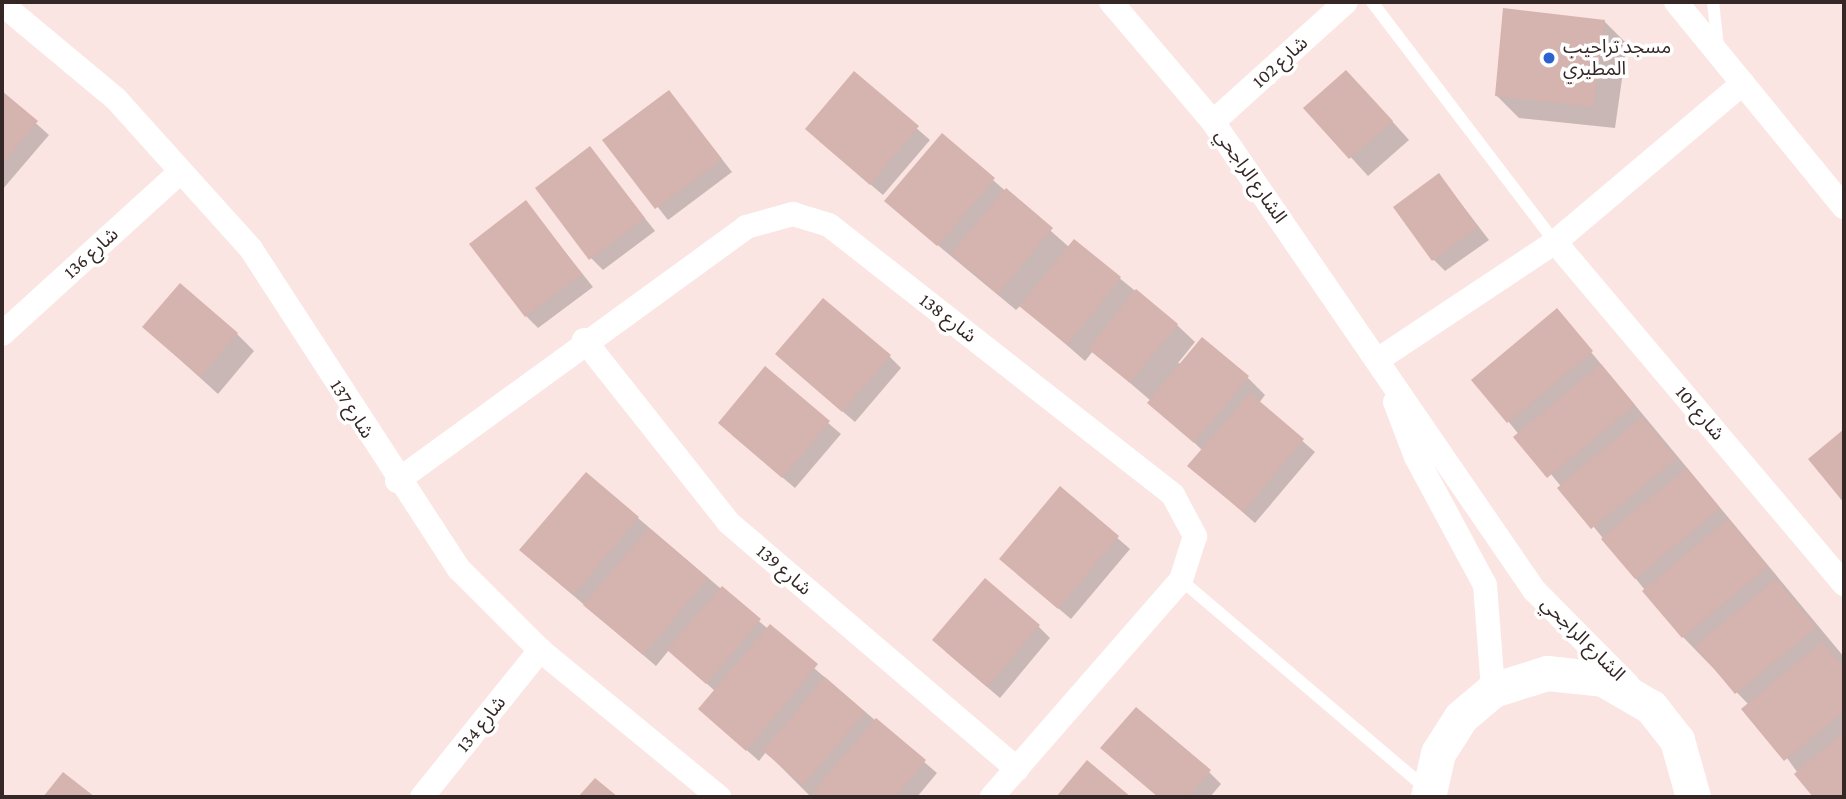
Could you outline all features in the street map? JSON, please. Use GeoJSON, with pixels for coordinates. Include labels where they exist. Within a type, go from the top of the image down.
{"type":"FeatureCollection","features":[{"type":"Feature","properties":{"kind":"street","name":"الشارع الراجحي"},"geometry":{"type":"LineString","coordinates":[[1111,2],[1213,122],[1534,590],[1651,707]]}},
{"type":"Feature","properties":{"kind":"street","name":"شارع 102"},"geometry":{"type":"LineString","coordinates":[[1213,122],[1346,2]]}},
{"type":"Feature","properties":{"kind":"street"},"geometry":{"type":"LineString","coordinates":[[1676,2],[1844,207]]}},
{"type":"Feature","properties":{"kind":"street","name":"شارع 137"},"geometry":{"type":"LineString","coordinates":[[2,4],[117,99],[265,268],[397,481],[459,569],[540,650],[719,797]]}},
{"type":"Feature","properties":{"kind":"street"},"geometry":{"type":"LineString","coordinates":[[1378,359],[1555,242],[1743,83]]}},
{"type":"Feature","properties":{"kind":"street","name":"شارع 136"},"geometry":{"type":"LineString","coordinates":[[2,334],[180,172]]}},
{"type":"Feature","properties":{"kind":"street","name":"شارع 138"},"geometry":{"type":"LineString","coordinates":[[397,481],[584,340],[746,227],[793,214],[829,225],[1173,495],[1195,536],[1181,580],[992,797]]}},
{"type":"Feature","properties":{"kind":"street","name":"شارع 101"},"geometry":{"type":"LineString","coordinates":[[1555,242],[1844,584]]}},
{"type":"Feature","properties":{"kind":"street","name":"شارع 139"},"geometry":{"type":"LineString","coordinates":[[584,340],[729,523],[1017,769]]}},
{"type":"Feature","properties":{"kind":"street","name":"الشارع الراجحي"},"geometry":{"type":"LineString","coordinates":[[1378,359],[1416,457],[1485,585],[1493,690]]}},
{"type":"Feature","properties":{"kind":"street","name":"شارع 134"},"geometry":{"type":"LineString","coordinates":[[422,797],[540,650]]}},
{"type":"Feature","properties":{"kind":"street"},"geometry":{"type":"LineString","coordinates":[[1417,792],[1461,717],[1493,690],[1546,673],[1602,678],[1651,707],[1677,740],[1693,797]]}},
{"type":"Feature","properties":{"kind":"lane"},"geometry":{"type":"LineString","coordinates":[[1371,2],[1555,242]]}},
{"type":"Feature","properties":{"kind":"lane"},"geometry":{"type":"LineString","coordinates":[[1713,2],[1719,53]]}},
{"type":"Feature","properties":{"kind":"lane"},"geometry":{"type":"LineString","coordinates":[[1181,580],[1417,792]]}},
{"type":"Feature","properties":{"kind":"building","name":"مسجد تراحيب المطيري"},"geometry":{"type":"Polygon","coordinates":[[[1503,8],[1605,20],[1593,107],[1495,96],[1503,8]]]}},
{"type":"Feature","properties":{"kind":"building"},"geometry":{"type":"Polygon","coordinates":[[[1346,70],[1393,121],[1349,159],[1303,108],[1346,70]]]}},
{"type":"Feature","properties":{"kind":"building"},"geometry":{"type":"Polygon","coordinates":[[[854,71],[919,126],[870,185],[805,129],[854,71]]]}},
{"type":"Feature","properties":{"kind":"building"},"geometry":{"type":"Polygon","coordinates":[[[669,90],[722,159],[655,209],[602,140],[669,90]]]}},
{"type":"Feature","properties":{"kind":"building"},"geometry":{"type":"Polygon","coordinates":[[[2,91],[38,121],[2,164],[2,91]]]}},
{"type":"Feature","properties":{"kind":"building"},"geometry":{"type":"Polygon","coordinates":[[[942,133],[995,178],[937,246],[884,201],[942,133]]]}},
{"type":"Feature","properties":{"kind":"building"},"geometry":{"type":"Polygon","coordinates":[[[590,146],[645,218],[589,260],[535,188],[590,146]]]}},
{"type":"Feature","properties":{"kind":"building"},"geometry":{"type":"Polygon","coordinates":[[[1439,173],[1478,227],[1432,261],[1393,207],[1439,173]]]}},
{"type":"Feature","properties":{"kind":"building"},"geometry":{"type":"Polygon","coordinates":[[[1006,188],[1053,228],[998,294],[951,254],[1006,188]]]}},
{"type":"Feature","properties":{"kind":"building"},"geometry":{"type":"Polygon","coordinates":[[[526,200],[582,274],[525,317],[469,244],[526,200]]]}},
{"type":"Feature","properties":{"kind":"building"},"geometry":{"type":"Polygon","coordinates":[[[1074,239],[1121,277],[1067,345],[1019,306],[1074,239]]]}},
{"type":"Feature","properties":{"kind":"building"},"geometry":{"type":"Polygon","coordinates":[[[180,283],[238,333],[200,377],[142,327],[180,283]]]}},
{"type":"Feature","properties":{"kind":"building"},"geometry":{"type":"Polygon","coordinates":[[[1136,289],[1178,324],[1130,383],[1088,349],[1136,289]]]}},
{"type":"Feature","properties":{"kind":"building"},"geometry":{"type":"Polygon","coordinates":[[[823,298],[891,355],[842,412],[775,354],[823,298]]]}},
{"type":"Feature","properties":{"kind":"building"},"geometry":{"type":"Polygon","coordinates":[[[1557,308],[1593,351],[1507,423],[1471,380],[1557,308]]]}},
{"type":"Feature","properties":{"kind":"building"},"geometry":{"type":"Polygon","coordinates":[[[1202,337],[1249,376],[1194,443],[1147,403],[1202,337]]]}},
{"type":"Feature","properties":{"kind":"building"},"geometry":{"type":"Polygon","coordinates":[[[1601,364],[1635,405],[1547,478],[1513,437],[1601,364]]]}},
{"type":"Feature","properties":{"kind":"building"},"geometry":{"type":"Polygon","coordinates":[[[765,366],[830,421],[782,478],[718,423],[765,366]]]}},
{"type":"Feature","properties":{"kind":"building"},"geometry":{"type":"Polygon","coordinates":[[[1250,393],[1304,439],[1243,512],[1187,466],[1250,393]]]}},
{"type":"Feature","properties":{"kind":"building"},"geometry":{"type":"Polygon","coordinates":[[[1642,417],[1677,458],[1591,529],[1557,488],[1642,417]]]}},
{"type":"Feature","properties":{"kind":"building"},"geometry":{"type":"Polygon","coordinates":[[[1844,429],[1844,503],[1808,459],[1844,429]]]}},
{"type":"Feature","properties":{"kind":"building"},"geometry":{"type":"Polygon","coordinates":[[[1687,468],[1720,508],[1635,579],[1601,539],[1687,468]]]}},
{"type":"Feature","properties":{"kind":"building"},"geometry":{"type":"Polygon","coordinates":[[[586,472],[639,517],[573,595],[519,550],[586,472]]]}},
{"type":"Feature","properties":{"kind":"building"},"geometry":{"type":"Polygon","coordinates":[[[1060,486],[1119,536],[1058,609],[999,559],[1060,486]]]}},
{"type":"Feature","properties":{"kind":"building"},"geometry":{"type":"Polygon","coordinates":[[[1728,519],[1768,566],[1682,638],[1642,591],[1728,519]]]}},
{"type":"Feature","properties":{"kind":"building"},"geometry":{"type":"Polygon","coordinates":[[[649,528],[708,578],[643,655],[583,605],[649,528]]]}},
{"type":"Feature","properties":{"kind":"building"},"geometry":{"type":"Polygon","coordinates":[[[985,578],[1040,625],[987,687],[932,640],[985,578]]]}},
{"type":"Feature","properties":{"kind":"building"},"geometry":{"type":"Polygon","coordinates":[[[1776,579],[1816,627],[1735,694],[1695,646],[1776,579]]]}},
{"type":"Feature","properties":{"kind":"building"},"geometry":{"type":"Polygon","coordinates":[[[722,586],[761,619],[706,684],[667,650],[722,586]]]}},
{"type":"Feature","properties":{"kind":"building"},"geometry":{"type":"Polygon","coordinates":[[[770,624],[818,664],[746,751],[698,709],[770,624]]]}},
{"type":"Feature","properties":{"kind":"building"},"geometry":{"type":"Polygon","coordinates":[[[1822,642],[1844,668],[1844,711],[1784,761],[1741,709],[1822,642]]]}},
{"type":"Feature","properties":{"kind":"building"},"geometry":{"type":"Polygon","coordinates":[[[825,677],[865,712],[803,785],[763,751],[825,677]]]}},
{"type":"Feature","properties":{"kind":"building"},"geometry":{"type":"Polygon","coordinates":[[[1136,707],[1211,770],[1188,797],[1158,797],[1100,748],[1136,707]]]}},
{"type":"Feature","properties":{"kind":"building"},"geometry":{"type":"Polygon","coordinates":[[[876,718],[926,760],[895,797],[809,797],[876,718]]]}},
{"type":"Feature","properties":{"kind":"building"},"geometry":{"type":"Polygon","coordinates":[[[1844,732],[1844,797],[1813,797],[1794,774],[1844,732]]]}},
{"type":"Feature","properties":{"kind":"building"},"geometry":{"type":"Polygon","coordinates":[[[1087,760],[1131,797],[1056,797],[1087,760]]]}},
{"type":"Feature","properties":{"kind":"building"},"geometry":{"type":"Polygon","coordinates":[[[63,772],[95,797],[43,797],[63,772]]]}},
{"type":"Feature","properties":{"kind":"building"},"geometry":{"type":"Polygon","coordinates":[[[595,778],[618,797],[578,797],[595,778]]]}},
{"type":"Feature","properties":{"kind":"place","name":"مسجد تراحيب المطيري"},"geometry":{"type":"Point","coordinates":[1549,58]}}]}
